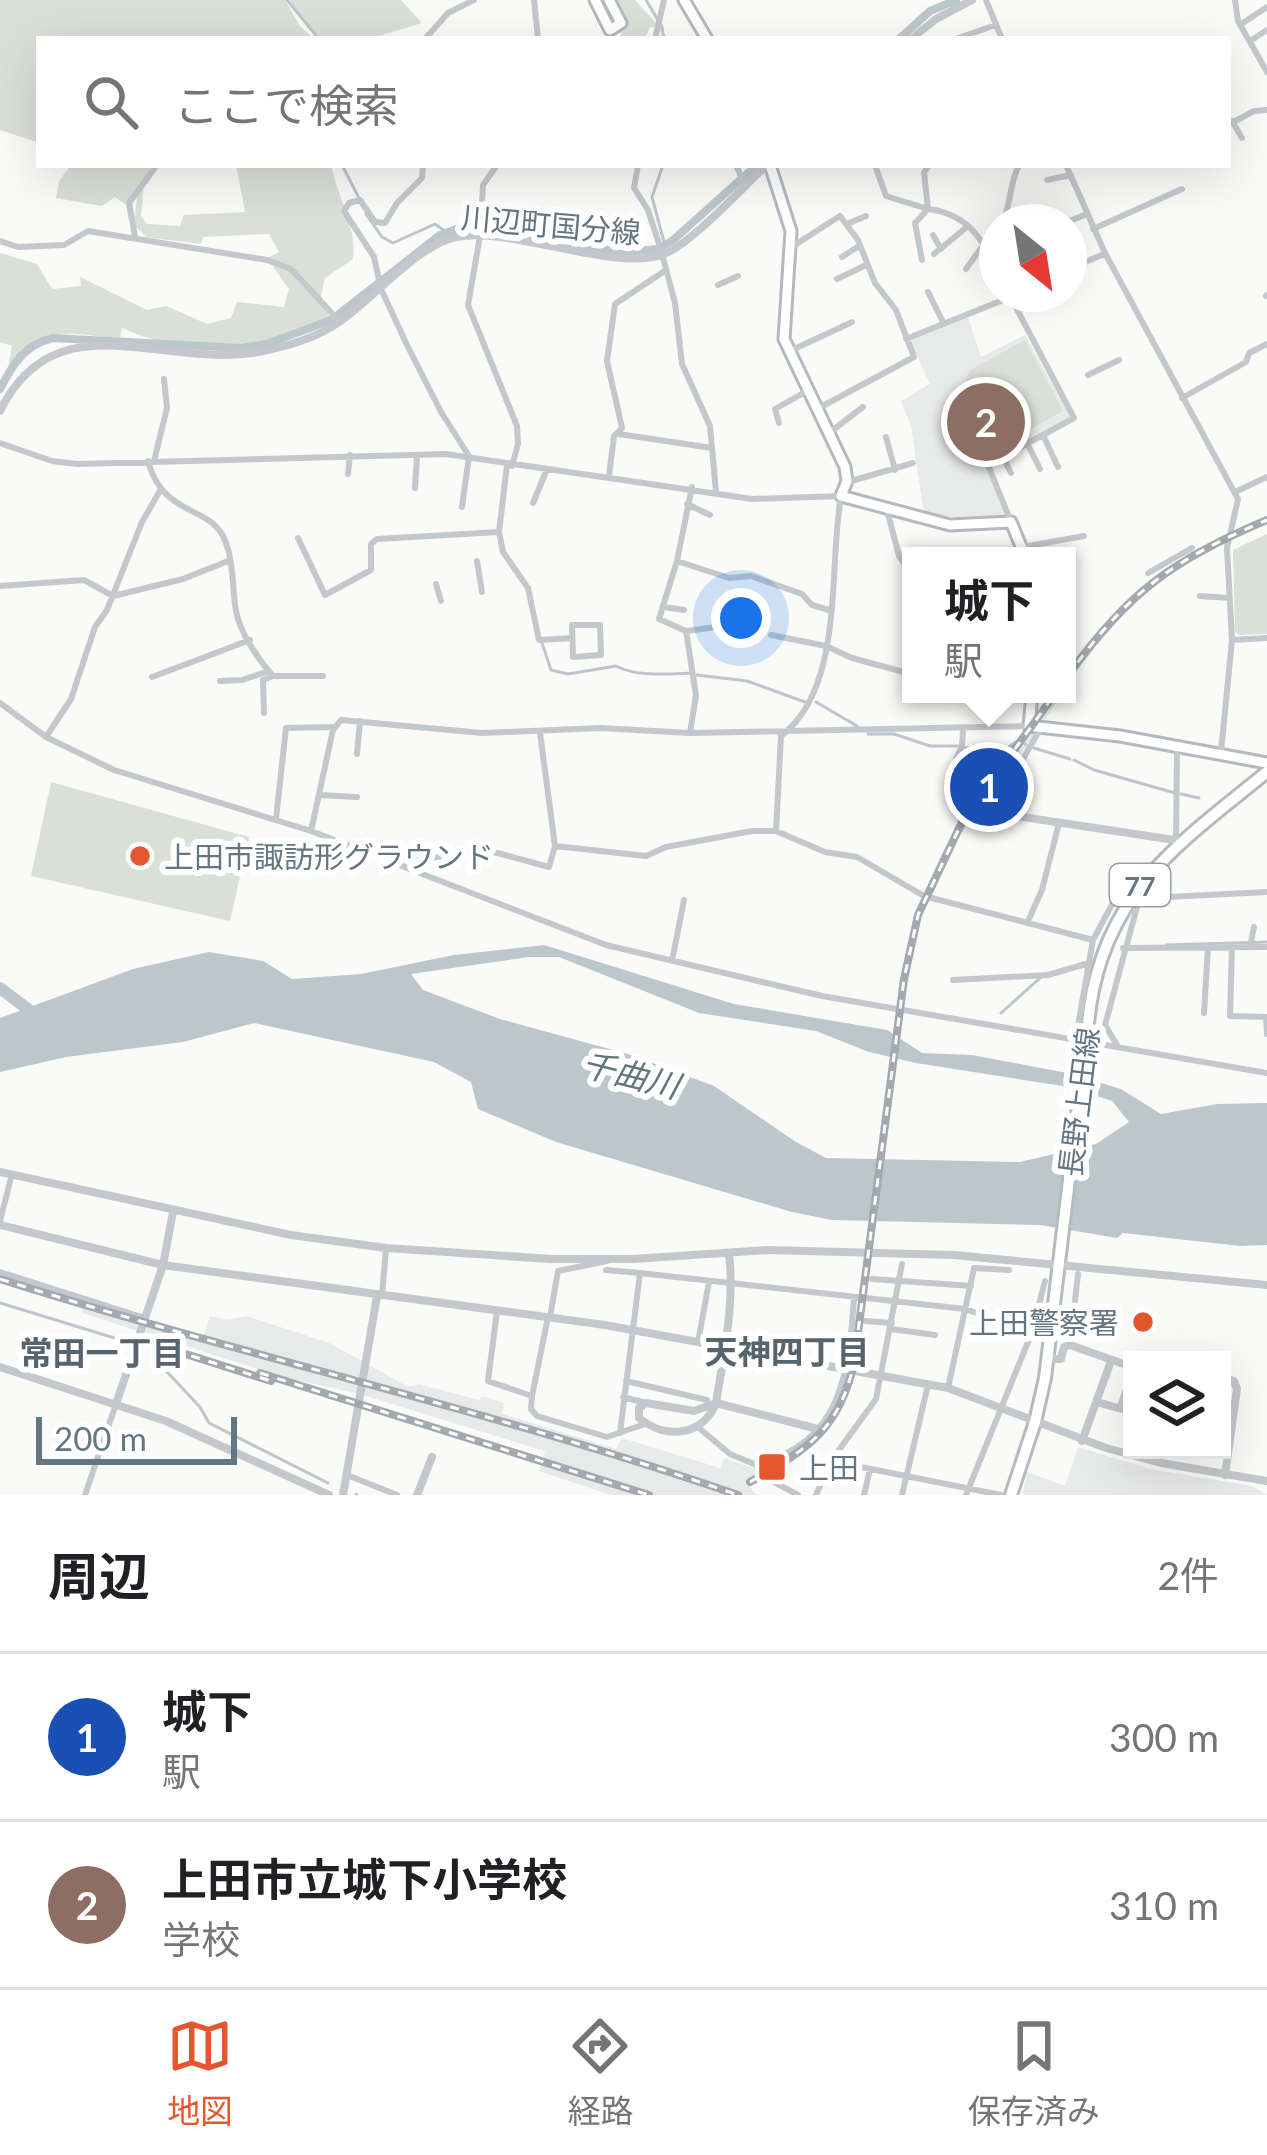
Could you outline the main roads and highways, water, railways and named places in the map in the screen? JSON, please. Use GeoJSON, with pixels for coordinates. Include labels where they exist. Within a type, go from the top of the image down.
{"type":"FeatureCollection","features":[{"type":"Feature","properties":{"kind":"main road"},"geometry":{"type":"LineString","coordinates":[[595,0],[610,30],[621,23],[609,0]]}},
{"type":"Feature","properties":{"kind":"main road"},"geometry":{"type":"LineString","coordinates":[[684,0],[705,36]]}},
{"type":"Feature","properties":{"kind":"main road"},"geometry":{"type":"LineString","coordinates":[[770,168],[788,214],[783,327],[807,391],[845,467],[842,496],[950,525],[1011,522],[1021,547]]}},
{"type":"Feature","properties":{"kind":"main road"},"geometry":{"type":"LineString","coordinates":[[1033,703],[1035,727],[1221,752],[1267,763]]}},
{"type":"Feature","properties":{"kind":"main road","name":"長野上田線"},"geometry":{"type":"LineString","coordinates":[[1010,1495],[1035,1422],[1047,1359],[1082,1040],[1098,965],[1116,920],[1147,875],[1176,842],[1267,772]]}},
{"type":"Feature","properties":{"kind":"water"},"geometry":{"type":"Polygon","coordinates":[[[544,945],[734,1004],[887,1030],[922,1053],[972,1055],[1067,1073],[1121,1089],[1161,1114],[1217,1104],[1267,1103],[1267,1245],[1123,1233],[1117,1238],[1040,1225],[832,1220],[792,1212],[556,1142],[478,1109],[471,1082],[434,1062],[254,1023],[183,1042],[66,1057],[0,1072],[0,1018],[133,969],[209,952],[263,961],[292,979],[361,974],[454,955],[544,945]],[[559,957],[411,974],[423,990],[500,1019],[628,1054],[714,1086],[826,1158],[1020,1162],[1096,1144],[1129,1122],[1112,1101],[1069,1087],[916,1063],[869,1052],[816,1031],[699,1013],[559,957]]]}},
{"type":"Feature","properties":{"kind":"waterway"},"geometry":{"type":"LineString","coordinates":[[287,0],[317,36]]}},
{"type":"Feature","properties":{"kind":"waterway"},"geometry":{"type":"LineString","coordinates":[[646,0],[664,36]]}},
{"type":"Feature","properties":{"kind":"waterway"},"geometry":{"type":"LineString","coordinates":[[902,36],[930,11],[956,0]]}},
{"type":"Feature","properties":{"kind":"waterway"},"geometry":{"type":"LineString","coordinates":[[344,168],[358,196]]}},
{"type":"Feature","properties":{"kind":"waterway"},"geometry":{"type":"LineString","coordinates":[[662,168],[652,197],[665,246]]}},
{"type":"Feature","properties":{"kind":"waterway"},"geometry":{"type":"LineString","coordinates":[[339,314],[440,235],[459,228],[626,252],[657,249],[754,168]]}},
{"type":"Feature","properties":{"kind":"waterway"},"geometry":{"type":"LineString","coordinates":[[366,214],[382,237],[393,243],[435,224],[446,232]]}},
{"type":"Feature","properties":{"kind":"waterway"},"geometry":{"type":"LineString","coordinates":[[0,389],[20,357],[53,338],[240,348],[267,344],[331,320]]}},
{"type":"Feature","properties":{"kind":"waterway"},"geometry":{"type":"LineString","coordinates":[[542,643],[551,670],[568,674],[616,666],[643,673],[692,673]]}},
{"type":"Feature","properties":{"kind":"waterway"},"geometry":{"type":"LineString","coordinates":[[697,675],[747,681],[805,702]]}},
{"type":"Feature","properties":{"kind":"waterway"},"geometry":{"type":"LineString","coordinates":[[816,702],[857,726]]}},
{"type":"Feature","properties":{"kind":"waterway"},"geometry":{"type":"LineString","coordinates":[[868,734],[894,734],[930,746],[958,746]]}},
{"type":"Feature","properties":{"kind":"waterway"},"geometry":{"type":"LineString","coordinates":[[966,748],[1007,748],[1019,740]]}},
{"type":"Feature","properties":{"kind":"waterway"},"geometry":{"type":"LineString","coordinates":[[1034,748],[1070,759]]}},
{"type":"Feature","properties":{"kind":"waterway"},"geometry":{"type":"LineString","coordinates":[[1074,760],[1175,793]]}},
{"type":"Feature","properties":{"kind":"waterway"},"geometry":{"type":"LineString","coordinates":[[1181,794],[1199,798]]}},
{"type":"Feature","properties":{"kind":"waterway"},"geometry":{"type":"LineString","coordinates":[[1166,945],[1267,942]]}},
{"type":"Feature","properties":{"kind":"waterway"},"geometry":{"type":"LineString","coordinates":[[1001,1013],[1040,978]]}},
{"type":"Feature","properties":{"kind":"waterway","name":"千曲川"},"geometry":{"type":"LineString","coordinates":[[0,988],[37,1016]]}},
{"type":"Feature","properties":{"kind":"waterway"},"geometry":{"type":"LineString","coordinates":[[0,1303],[131,1343]]}},
{"type":"Feature","properties":{"kind":"waterway"},"geometry":{"type":"LineString","coordinates":[[152,1356],[209,1423],[328,1483]]}},
{"type":"Feature","properties":{"kind":"railway"},"geometry":{"type":"LineString","coordinates":[[1076,665],[1110,623],[1154,582],[1204,550],[1267,520]]}},
{"type":"Feature","properties":{"kind":"railway"},"geometry":{"type":"LineString","coordinates":[[750,1482],[818,1436],[848,1386],[904,979],[918,915],[963,820],[1048,703]]}},
{"type":"Feature","properties":{"kind":"railway"},"geometry":{"type":"LineString","coordinates":[[0,1279],[554,1437],[738,1495]]}},
{"type":"Feature","properties":{"kind":"railway"},"geometry":{"type":"LineString","coordinates":[[157,1345],[271,1381]]}},
{"type":"Feature","properties":{"kind":"railway"},"geometry":{"type":"LineString","coordinates":[[260,1373],[649,1495]]}},
{"type":"Feature","properties":{"kind":"place","name":"上田市立城下小学校"},"geometry":{"type":"Point","coordinates":[986,422]}},
{"type":"Feature","properties":{"kind":"place","name":"城下"},"geometry":{"type":"Point","coordinates":[989,787]}},
{"type":"Feature","properties":{"kind":"place","name":"上田市諏訪形グラウンド"},"geometry":{"type":"Point","coordinates":[140,856]}},
{"type":"Feature","properties":{"kind":"place","name":"上田警察署"},"geometry":{"type":"Point","coordinates":[1143,1322]}},
{"type":"Feature","properties":{"kind":"place","name":"上田"},"geometry":{"type":"Point","coordinates":[772,1467]}},
{"type":"Feature","properties":{"kind":"district","name":"天神四丁目"},"geometry":{"type":"Point","coordinates":[787,1351]}},
{"type":"Feature","properties":{"kind":"district","name":"常田一丁目"},"geometry":{"type":"Point","coordinates":[102,1352]}}]}
